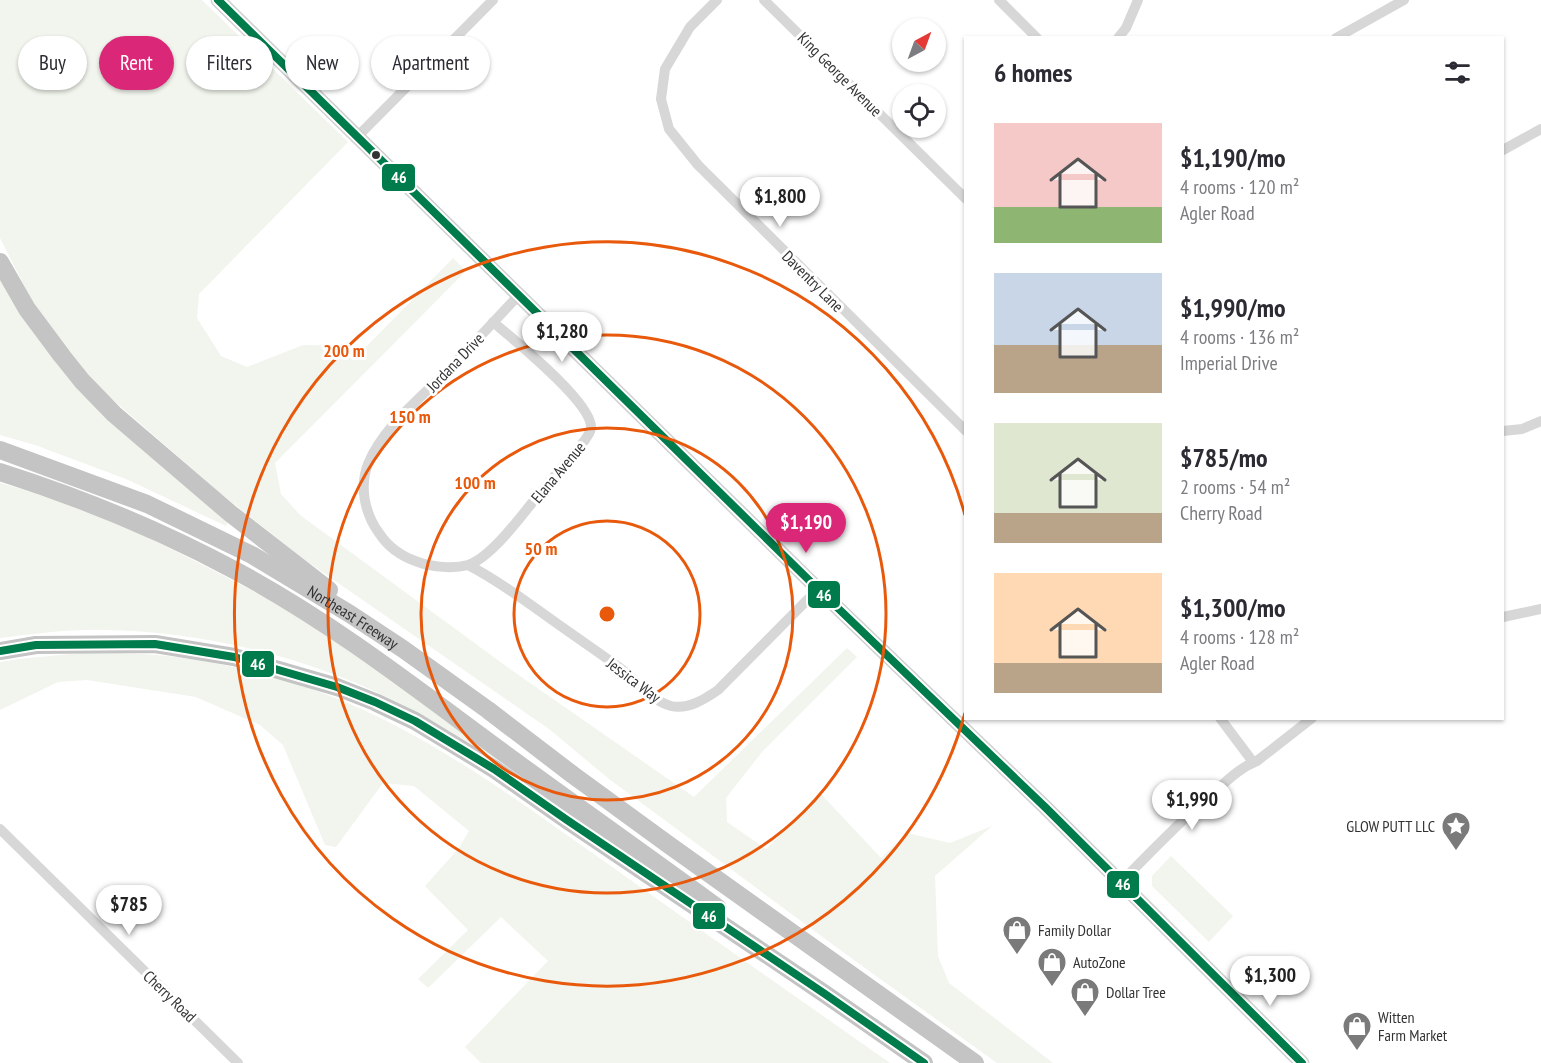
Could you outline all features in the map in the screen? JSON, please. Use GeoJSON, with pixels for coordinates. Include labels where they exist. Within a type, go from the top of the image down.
{"type":"FeatureCollection","features":[{"type":"Feature","properties":{"kind":"highway"},"geometry":{"type":"LineString","coordinates":[[0,262],[27,309],[62,356],[114,414],[231,514],[403,649]]}},
{"type":"Feature","properties":{"kind":"highway","name":"Northeast Freeway"},"geometry":{"type":"LineString","coordinates":[[0,450],[147,504],[242,550],[350,614],[488,710],[669,845],[975,1063]]}},
{"type":"Feature","properties":{"kind":"highway"},"geometry":{"type":"LineString","coordinates":[[0,472],[110,512],[170,537],[306,612],[387,665],[758,937],[825,993]]}},
{"type":"Feature","properties":{"kind":"highway"},"geometry":{"type":"LineString","coordinates":[[0,651],[36,645],[155,644],[234,657],[337,687],[375,702],[415,721],[494,769],[825,993],[924,1063]]}},
{"type":"Feature","properties":{"kind":"main road"},"geometry":{"type":"LineString","coordinates":[[218,0],[818,589],[1046,808],[1302,1063]]}},
{"type":"Feature","properties":{"kind":"street"},"geometry":{"type":"LineString","coordinates":[[357,137],[493,0]]}},
{"type":"Feature","properties":{"kind":"street","name":"Daventry Lane"},"geometry":{"type":"LineString","coordinates":[[717,0],[690,27],[665,69],[660,99],[669,129],[698,165],[964,429]]}},
{"type":"Feature","properties":{"kind":"street","name":"King George Avenue"},"geometry":{"type":"LineString","coordinates":[[764,0],[964,197]]}},
{"type":"Feature","properties":{"kind":"street"},"geometry":{"type":"LineString","coordinates":[[999,0],[1035,36]]}},
{"type":"Feature","properties":{"kind":"street"},"geometry":{"type":"LineString","coordinates":[[1120,36],[1126,28],[1138,0]]}},
{"type":"Feature","properties":{"kind":"street"},"geometry":{"type":"LineString","coordinates":[[1340,36],[1404,0]]}},
{"type":"Feature","properties":{"kind":"street"},"geometry":{"type":"LineString","coordinates":[[1504,149],[1541,129]]}},
{"type":"Feature","properties":{"kind":"street","name":"Jordana Drive"},"geometry":{"type":"LineString","coordinates":[[468,565],[426,564],[412,560],[394,550],[371,520],[363,480],[374,451],[392,426],[518,296]]}},
{"type":"Feature","properties":{"kind":"street","name":"Elana Avenue"},"geometry":{"type":"LineString","coordinates":[[468,565],[483,556],[507,534],[585,440],[591,429],[590,422],[581,406],[557,378],[493,322]]}},
{"type":"Feature","properties":{"kind":"street"},"geometry":{"type":"LineString","coordinates":[[1504,431],[1522,429],[1541,421]]}},
{"type":"Feature","properties":{"kind":"street","name":"Jessica Way"},"geometry":{"type":"LineString","coordinates":[[468,565],[488,574],[623,670],[659,701],[674,706],[693,704],[718,690],[818,589]]}},
{"type":"Feature","properties":{"kind":"street"},"geometry":{"type":"LineString","coordinates":[[1504,617],[1541,609]]}},
{"type":"Feature","properties":{"kind":"street"},"geometry":{"type":"LineString","coordinates":[[1222,720],[1253,762]]}},
{"type":"Feature","properties":{"kind":"street"},"geometry":{"type":"LineString","coordinates":[[1121,882],[1187,815],[1236,773],[1309,720]]}},
{"type":"Feature","properties":{"kind":"street","name":"Cherry Road"},"geometry":{"type":"LineString","coordinates":[[0,829],[238,1063]]}},
{"type":"Feature","properties":{"kind":"shaded area"},"geometry":{"type":"Polygon","coordinates":[[[0,0],[202,0],[239,36],[186,36],[186,90],[273,90],[273,69],[285,81],[285,90],[295,90],[348,142],[199,294],[197,318],[221,356],[247,367],[303,345],[367,346],[453,258],[466,271],[275,463],[281,494],[300,515],[510,669],[694,797],[847,648],[857,657],[762,752],[726,798],[727,822],[766,849],[821,794],[881,858],[907,833],[950,843],[992,826],[935,876],[938,956],[949,983],[1053,1063],[997,1063],[609,779],[549,729],[305,560],[219,492],[112,399],[77,363],[31,299],[0,238],[0,0]]]}},
{"type":"Feature","properties":{"kind":"shaded area"},"geometry":{"type":"Polygon","coordinates":[[[0,274],[69,377],[229,521],[226,526],[126,479],[35,445],[0,435],[0,274]]]}},
{"type":"Feature","properties":{"kind":"shaded area"},"geometry":{"type":"Polygon","coordinates":[[[0,483],[45,496],[119,523],[278,604],[354,651],[503,757],[499,761],[421,715],[372,690],[308,665],[241,646],[138,631],[65,631],[0,638],[0,483]]]}},
{"type":"Feature","properties":{"kind":"shaded area"},"geometry":{"type":"Polygon","coordinates":[[[91,652],[170,656],[278,678],[325,694],[400,728],[437,748],[506,793],[890,1063],[481,1063],[465,1047],[548,961],[501,917],[428,988],[418,979],[468,930],[425,886],[459,848],[469,831],[414,786],[383,783],[336,847],[325,845],[283,745],[260,725],[196,697],[87,680],[58,682],[0,710],[0,662],[91,652]]]}},
{"type":"Feature","properties":{"kind":"shaded area"},"geometry":{"type":"Polygon","coordinates":[[[1171,856],[1233,916],[1209,942],[1152,886],[1152,876],[1171,856]]]}},
{"type":"Feature","properties":{"kind":"transit line","name":"46"},"geometry":{"type":"LineString","coordinates":[[218,0],[818,589],[1046,808],[1302,1063]]}},
{"type":"Feature","properties":{"kind":"transit line","name":"46"},"geometry":{"type":"LineString","coordinates":[[0,651],[36,645],[155,644],[234,657],[337,687],[375,702],[415,721],[494,769],[924,1063]]}},
{"type":"Feature","properties":{"kind":"place","name":"GLOW PUTT LLC"},"geometry":{"type":"Point","coordinates":[1456,852]}},
{"type":"Feature","properties":{"kind":"place","name":"Family Dollar"},"geometry":{"type":"Point","coordinates":[1017,956]}},
{"type":"Feature","properties":{"kind":"place","name":"AutoZone"},"geometry":{"type":"Point","coordinates":[1052,988]}},
{"type":"Feature","properties":{"kind":"place","name":"Dollar Tree"},"geometry":{"type":"Point","coordinates":[1085,1018]}},
{"type":"Feature","properties":{"kind":"place","name":"Witten Farm Market"},"geometry":{"type":"Point","coordinates":[1357,1052]}}]}
